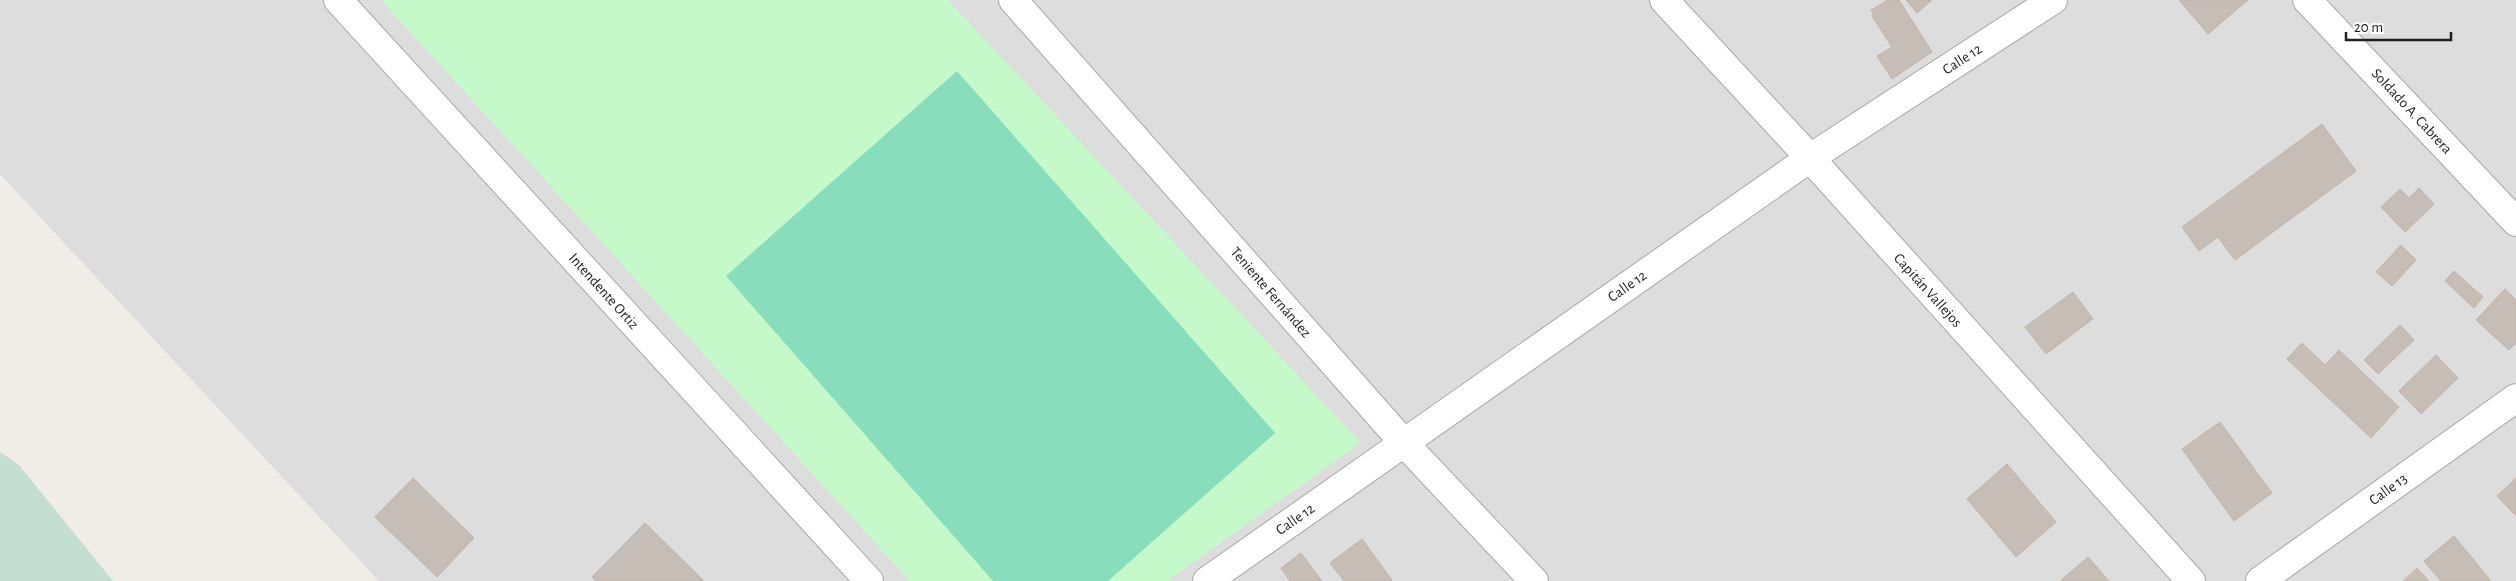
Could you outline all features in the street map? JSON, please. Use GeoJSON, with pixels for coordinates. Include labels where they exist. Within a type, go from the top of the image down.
{"type":"FeatureCollection","features":[{"type":"Feature","properties":{"kind":"street","name":"Intendente Ortiz"},"geometry":{"type":"LineString","coordinates":[[338,0],[869,581]]}},
{"type":"Feature","properties":{"kind":"street","name":"Teniente Fernández"},"geometry":{"type":"LineString","coordinates":[[1013,0],[1404,442],[1534,581]]}},
{"type":"Feature","properties":{"kind":"street","name":"Capitán Vallejos"},"geometry":{"type":"LineString","coordinates":[[1664,0],[1810,158],[2191,581]]}},
{"type":"Feature","properties":{"kind":"street","name":"Calle 12"},"geometry":{"type":"LineString","coordinates":[[1207,581],[1810,158],[2053,0]]}},
{"type":"Feature","properties":{"kind":"street","name":"Soldado A. Cabrera"},"geometry":{"type":"LineString","coordinates":[[2307,0],[2516,222]]}},
{"type":"Feature","properties":{"kind":"street","name":"Calle 13"},"geometry":{"type":"LineString","coordinates":[[2260,581],[2516,398]]}},
{"type":"Feature","properties":{"kind":"shaded area"},"geometry":{"type":"Polygon","coordinates":[[[0,0],[2516,0],[2516,581],[379,581],[0,174],[0,0]]]}},
{"type":"Feature","properties":{"kind":"green space"},"geometry":{"type":"Polygon","coordinates":[[[381,0],[948,0],[1361,443],[1167,581],[910,581],[381,0]]]}},
{"type":"Feature","properties":{"kind":"green space"},"geometry":{"type":"Polygon","coordinates":[[[957,71],[1275,433],[1108,581],[993,581],[726,276],[957,71]]]}},
{"type":"Feature","properties":{"kind":"green space"},"geometry":{"type":"Polygon","coordinates":[[[0,452],[18,464],[113,581],[0,581],[0,452]]]}},
{"type":"Feature","properties":{"kind":"building"},"geometry":{"type":"Polygon","coordinates":[[[1888,0],[1899,0],[1932,52],[1892,79],[1877,56],[1892,47],[1872,16],[1874,15],[1871,10],[1888,0]]]}},
{"type":"Feature","properties":{"kind":"building"},"geometry":{"type":"Polygon","coordinates":[[[1906,0],[1932,0],[1917,13],[1906,0]]]}},
{"type":"Feature","properties":{"kind":"building"},"geometry":{"type":"Polygon","coordinates":[[[2179,0],[2248,0],[2208,34],[2179,0]]]}},
{"type":"Feature","properties":{"kind":"building"},"geometry":{"type":"Polygon","coordinates":[[[2322,124],[2356,171],[2235,260],[2218,237],[2199,251],[2182,227],[2322,124]]]}},
{"type":"Feature","properties":{"kind":"building"},"geometry":{"type":"Polygon","coordinates":[[[2419,188],[2434,204],[2405,232],[2381,207],[2400,189],[2409,198],[2419,188]]]}},
{"type":"Feature","properties":{"kind":"building"},"geometry":{"type":"Polygon","coordinates":[[[2401,245],[2416,260],[2392,286],[2376,272],[2401,245]]]}},
{"type":"Feature","properties":{"kind":"building"},"geometry":{"type":"Polygon","coordinates":[[[2454,271],[2483,297],[2474,308],[2445,281],[2454,271]]]}},
{"type":"Feature","properties":{"kind":"building"},"geometry":{"type":"Polygon","coordinates":[[[2505,289],[2516,300],[2516,343],[2509,350],[2476,320],[2505,289]]]}},
{"type":"Feature","properties":{"kind":"building"},"geometry":{"type":"Polygon","coordinates":[[[2073,292],[2093,319],[2046,354],[2025,327],[2073,292]]]}},
{"type":"Feature","properties":{"kind":"building"},"geometry":{"type":"Polygon","coordinates":[[[2400,325],[2414,340],[2378,374],[2364,360],[2400,325]]]}},
{"type":"Feature","properties":{"kind":"building"},"geometry":{"type":"Polygon","coordinates":[[[2302,343],[2325,365],[2339,350],[2399,407],[2371,438],[2287,359],[2302,343]]]}},
{"type":"Feature","properties":{"kind":"building"},"geometry":{"type":"Polygon","coordinates":[[[2436,355],[2458,378],[2421,414],[2399,391],[2436,355]]]}},
{"type":"Feature","properties":{"kind":"building"},"geometry":{"type":"Polygon","coordinates":[[[2220,422],[2272,493],[2234,521],[2182,449],[2220,422]]]}},
{"type":"Feature","properties":{"kind":"building"},"geometry":{"type":"Polygon","coordinates":[[[2007,464],[2056,522],[2016,557],[1967,499],[2007,464]]]}},
{"type":"Feature","properties":{"kind":"building"},"geometry":{"type":"Polygon","coordinates":[[[413,478],[474,538],[437,577],[375,517],[413,478]]]}},
{"type":"Feature","properties":{"kind":"building"},"geometry":{"type":"Polygon","coordinates":[[[2516,478],[2516,516],[2497,496],[2516,478]]]}},
{"type":"Feature","properties":{"kind":"building"},"geometry":{"type":"Polygon","coordinates":[[[645,523],[704,581],[596,581],[592,577],[645,523]]]}},
{"type":"Feature","properties":{"kind":"building"},"geometry":{"type":"Polygon","coordinates":[[[2454,536],[2491,581],[2441,581],[2424,561],[2454,536]]]}},
{"type":"Feature","properties":{"kind":"building"},"geometry":{"type":"Polygon","coordinates":[[[1362,539],[1391,581],[1344,581],[1330,563],[1362,539]]]}},
{"type":"Feature","properties":{"kind":"building"},"geometry":{"type":"Polygon","coordinates":[[[1301,553],[1322,581],[1290,581],[1281,568],[1301,553]]]}},
{"type":"Feature","properties":{"kind":"building"},"geometry":{"type":"Polygon","coordinates":[[[2088,557],[2109,581],[2060,581],[2088,557]]]}},
{"type":"Feature","properties":{"kind":"building"},"geometry":{"type":"Polygon","coordinates":[[[2417,568],[2429,581],[2403,581],[2417,568]]]}}]}
